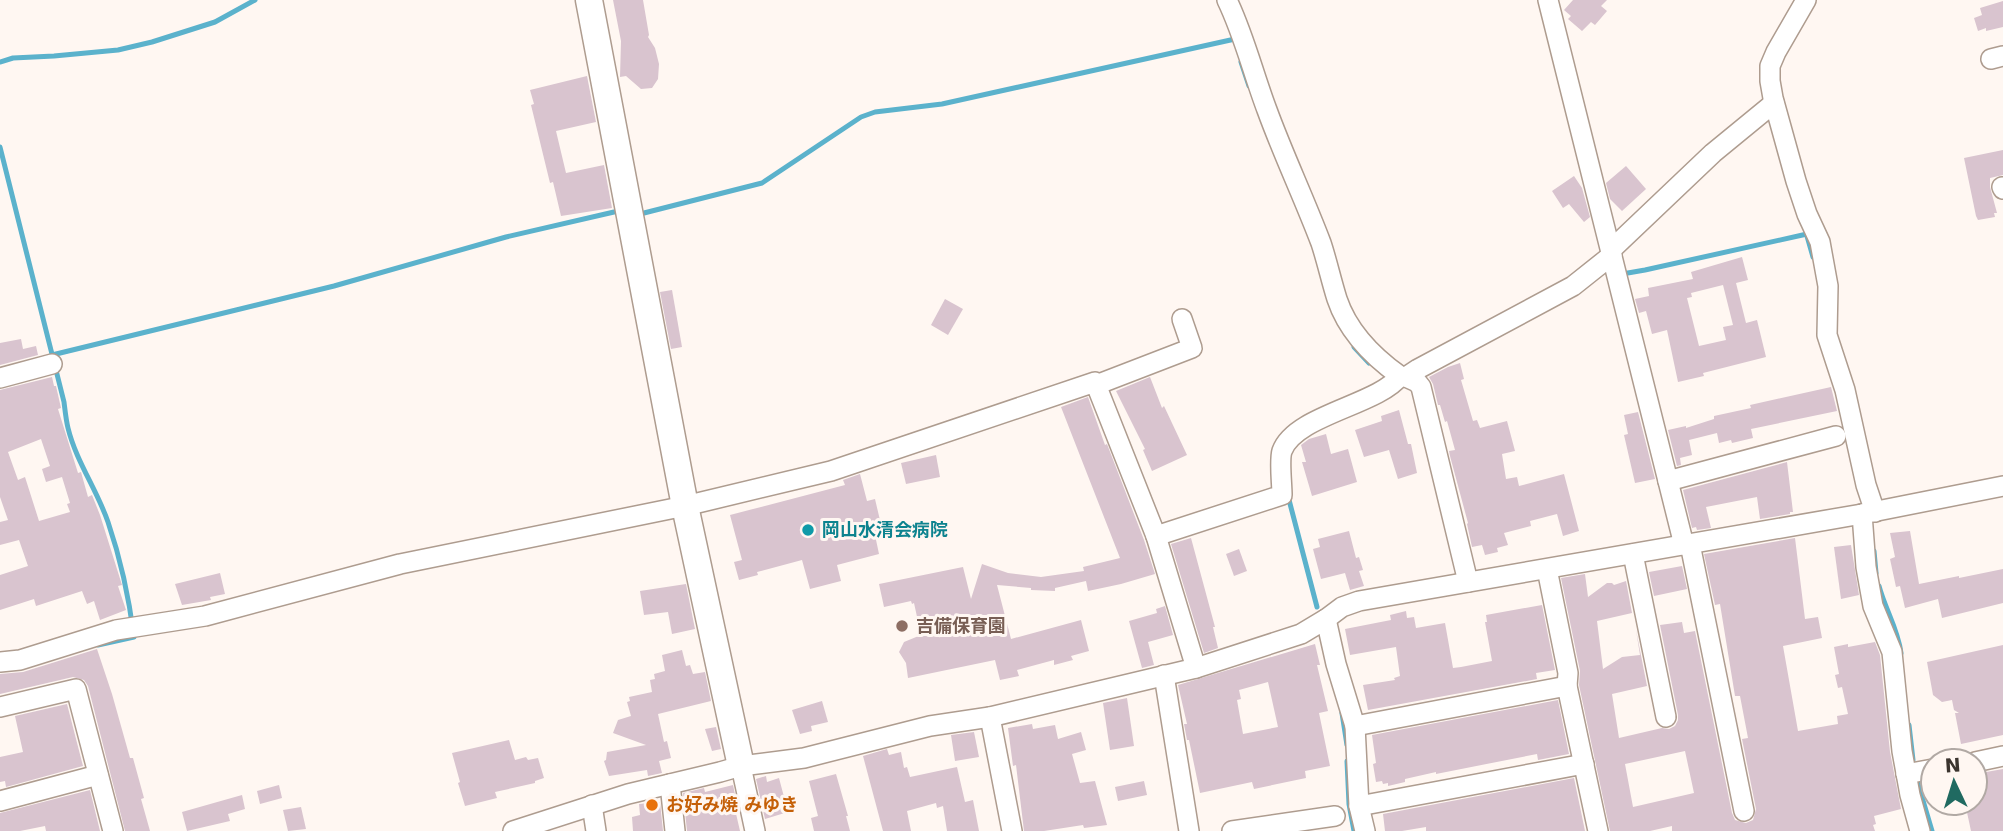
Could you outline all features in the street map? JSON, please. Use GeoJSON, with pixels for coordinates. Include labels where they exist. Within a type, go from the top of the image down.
{"type":"FeatureCollection","features":[{"type":"Feature","properties":{"kind":"street"},"geometry":{"type":"LineString","coordinates":[[589,0],[685,506],[755,831]]}},
{"type":"Feature","properties":{"kind":"street"},"geometry":{"type":"LineString","coordinates":[[1227,0],[1240,26],[1265,104],[1322,245],[1338,301],[1348,322],[1364,346],[1381,362],[1403,380],[1421,387],[1468,582]]}},
{"type":"Feature","properties":{"kind":"street"},"geometry":{"type":"LineString","coordinates":[[1548,0],[1668,481],[1687,545],[1744,811]]}},
{"type":"Feature","properties":{"kind":"street"},"geometry":{"type":"LineString","coordinates":[[1807,0],[1770,66],[1770,107],[1803,203],[1820,242],[1828,286],[1827,335],[1845,390],[1866,485],[1869,513],[1866,567],[1873,606],[1892,652],[1902,751],[1914,776],[1920,831]]}},
{"type":"Feature","properties":{"kind":"street"},"geometry":{"type":"LineString","coordinates":[[1156,536],[1282,495],[1282,452],[1292,438],[1311,424],[1403,380],[1418,369],[1614,264],[1713,153],[1770,107]]}},
{"type":"Feature","properties":{"kind":"street"},"geometry":{"type":"LineString","coordinates":[[1096,385],[1192,348],[1182,319]]}},
{"type":"Feature","properties":{"kind":"street"},"geometry":{"type":"LineString","coordinates":[[0,378],[52,364]]}},
{"type":"Feature","properties":{"kind":"street"},"geometry":{"type":"LineString","coordinates":[[0,662],[20,660],[102,634],[205,616],[400,564],[685,506],[831,471],[1095,382],[1156,536],[1196,668]]}},
{"type":"Feature","properties":{"kind":"street"},"geometry":{"type":"LineString","coordinates":[[1668,481],[1836,436]]}},
{"type":"Feature","properties":{"kind":"street"},"geometry":{"type":"LineString","coordinates":[[513,831],[628,794],[741,766],[804,758],[930,726],[990,717],[1196,668],[1301,634],[1342,607],[1359,601],[1869,513],[2003,486]]}},
{"type":"Feature","properties":{"kind":"street"},"geometry":{"type":"LineString","coordinates":[[1633,554],[1666,717]]}},
{"type":"Feature","properties":{"kind":"street"},"geometry":{"type":"LineString","coordinates":[[1547,569],[1568,673],[1567,686],[1598,831]]}},
{"type":"Feature","properties":{"kind":"street"},"geometry":{"type":"LineString","coordinates":[[1326,619],[1336,664],[1355,726],[1359,806],[1365,831]]}},
{"type":"Feature","properties":{"kind":"street"},"geometry":{"type":"LineString","coordinates":[[1164,676],[1189,831]]}},
{"type":"Feature","properties":{"kind":"street"},"geometry":{"type":"LineString","coordinates":[[1355,726],[1567,686]]}},
{"type":"Feature","properties":{"kind":"street"},"geometry":{"type":"LineString","coordinates":[[0,707],[76,689],[113,831]]}},
{"type":"Feature","properties":{"kind":"street"},"geometry":{"type":"LineString","coordinates":[[990,717],[1012,831]]}},
{"type":"Feature","properties":{"kind":"street"},"geometry":{"type":"LineString","coordinates":[[1359,806],[1584,764]]}},
{"type":"Feature","properties":{"kind":"street"},"geometry":{"type":"LineString","coordinates":[[0,801],[98,775]]}},
{"type":"Feature","properties":{"kind":"street"},"geometry":{"type":"LineString","coordinates":[[670,784],[675,831]]}},
{"type":"Feature","properties":{"kind":"street"},"geometry":{"type":"LineString","coordinates":[[593,805],[596,831]]}},
{"type":"Feature","properties":{"kind":"street"},"geometry":{"type":"LineString","coordinates":[[1232,831],[1335,816]]}},
{"type":"Feature","properties":{"kind":"building"},"geometry":{"type":"Polygon","coordinates":[[[613,0],[643,0],[648,37],[655,48],[659,64],[658,79],[652,88],[641,89],[626,76],[620,77],[621,41],[613,0]]]}},
{"type":"Feature","properties":{"kind":"building"},"geometry":{"type":"Polygon","coordinates":[[[1573,0],[1607,0],[1601,6],[1607,11],[1595,25],[1591,22],[1582,31],[1568,19],[1571,16],[1564,10],[1573,0]]]}},
{"type":"Feature","properties":{"kind":"building"},"geometry":{"type":"Polygon","coordinates":[[[2003,1],[2003,27],[1978,31],[1974,18],[1982,15],[1980,8],[2003,1]]]}},
{"type":"Feature","properties":{"kind":"building"},"geometry":{"type":"Polygon","coordinates":[[[587,76],[596,122],[556,131],[566,173],[604,165],[612,208],[561,216],[553,182],[550,183],[531,105],[534,104],[530,90],[587,76]]]}},
{"type":"Feature","properties":{"kind":"building"},"geometry":{"type":"Polygon","coordinates":[[[2003,150],[2003,175],[1990,178],[1997,213],[1994,213],[1995,217],[1978,220],[1964,158],[2003,150]]]}},
{"type":"Feature","properties":{"kind":"building"},"geometry":{"type":"Polygon","coordinates":[[[1626,166],[1646,189],[1622,211],[1610,199],[1606,183],[1626,166]]]}},
{"type":"Feature","properties":{"kind":"building"},"geometry":{"type":"Polygon","coordinates":[[[1574,176],[1582,188],[1590,217],[1584,222],[1569,204],[1563,208],[1552,191],[1574,176]]]}},
{"type":"Feature","properties":{"kind":"building"},"geometry":{"type":"Polygon","coordinates":[[[1742,257],[1748,280],[1736,283],[1746,323],[1757,320],[1766,357],[1678,382],[1667,330],[1652,334],[1646,311],[1639,313],[1635,299],[1649,296],[1648,288],[1693,279],[1691,272],[1742,257]],[[1723,285],[1691,293],[1692,297],[1687,298],[1699,346],[1726,340],[1723,327],[1733,325],[1723,285]]]}},
{"type":"Feature","properties":{"kind":"building"},"geometry":{"type":"Polygon","coordinates":[[[672,290],[682,347],[671,349],[660,292],[672,290]]]}},
{"type":"Feature","properties":{"kind":"building"},"geometry":{"type":"Polygon","coordinates":[[[945,299],[963,309],[948,335],[931,325],[945,299]]]}},
{"type":"Feature","properties":{"kind":"building"},"geometry":{"type":"Polygon","coordinates":[[[21,339],[23,349],[36,346],[38,355],[0,365],[0,343],[21,339]]]}},
{"type":"Feature","properties":{"kind":"building"},"geometry":{"type":"Polygon","coordinates":[[[1460,363],[1464,379],[1461,380],[1473,421],[1477,420],[1480,428],[1507,421],[1515,451],[1502,454],[1506,479],[1517,477],[1519,486],[1564,474],[1579,531],[1563,536],[1557,514],[1530,521],[1531,526],[1504,533],[1508,545],[1497,548],[1498,552],[1485,555],[1482,545],[1472,547],[1449,451],[1455,450],[1447,421],[1445,422],[1438,405],[1429,377],[1460,363]]]}},
{"type":"Feature","properties":{"kind":"building"},"geometry":{"type":"Polygon","coordinates":[[[52,377],[61,408],[58,409],[78,473],[81,472],[88,497],[92,495],[100,515],[122,585],[118,586],[126,610],[100,620],[94,601],[87,604],[82,591],[36,606],[34,599],[0,610],[0,575],[28,566],[19,540],[0,545],[0,522],[8,520],[0,497],[0,390],[52,377]],[[41,439],[8,452],[18,480],[25,477],[39,521],[70,512],[62,477],[46,482],[42,469],[50,466],[41,439]]]}},
{"type":"Feature","properties":{"kind":"building"},"geometry":{"type":"Polygon","coordinates":[[[1150,377],[1162,408],[1164,406],[1187,455],[1152,471],[1143,450],[1145,449],[1116,391],[1150,377]]]}},
{"type":"Feature","properties":{"kind":"building"},"geometry":{"type":"Polygon","coordinates":[[[1831,387],[1837,411],[1751,429],[1753,438],[1732,443],[1731,440],[1719,443],[1717,433],[1689,440],[1692,455],[1680,458],[1681,465],[1677,466],[1668,430],[1686,428],[1714,419],[1714,416],[1751,408],[1750,405],[1831,387]]]}},
{"type":"Feature","properties":{"kind":"building"},"geometry":{"type":"Polygon","coordinates":[[[1088,397],[1155,574],[1088,591],[1086,581],[1055,588],[1055,591],[997,585],[1011,639],[1081,620],[1089,651],[1071,656],[1073,660],[1054,665],[1054,660],[1017,670],[1019,676],[1000,680],[995,660],[908,678],[906,663],[899,652],[904,642],[921,635],[914,603],[911,601],[884,607],[879,584],[963,567],[971,599],[982,564],[1008,573],[1041,577],[1084,571],[1083,567],[1120,558],[1061,407],[1088,397]]]}},
{"type":"Feature","properties":{"kind":"building"},"geometry":{"type":"Polygon","coordinates":[[[1399,410],[1408,444],[1411,444],[1417,473],[1398,479],[1389,450],[1364,457],[1355,430],[1382,421],[1381,416],[1399,410]]]}},
{"type":"Feature","properties":{"kind":"building"},"geometry":{"type":"Polygon","coordinates":[[[1638,412],[1655,479],[1635,483],[1624,435],[1628,434],[1624,415],[1638,412]]]}},
{"type":"Feature","properties":{"kind":"building"},"geometry":{"type":"Polygon","coordinates":[[[1326,434],[1331,454],[1348,449],[1357,482],[1312,496],[1302,462],[1306,462],[1301,445],[1309,439],[1326,434]]]}},
{"type":"Feature","properties":{"kind":"building"},"geometry":{"type":"Polygon","coordinates":[[[936,455],[940,477],[906,484],[901,463],[936,455]]]}},
{"type":"Feature","properties":{"kind":"building"},"geometry":{"type":"Polygon","coordinates":[[[1787,462],[1793,512],[1760,519],[1757,497],[1706,507],[1711,528],[1692,528],[1683,490],[1787,462]]]}},
{"type":"Feature","properties":{"kind":"building","name":"岡山水清会病院"},"geometry":{"type":"Polygon","coordinates":[[[860,474],[867,501],[875,499],[883,533],[875,535],[879,554],[837,565],[841,581],[810,589],[802,560],[757,572],[758,575],[739,580],[734,562],[742,560],[730,515],[845,485],[843,480],[860,474]]]}},
{"type":"Feature","properties":{"kind":"building"},"geometry":{"type":"Polygon","coordinates":[[[1349,531],[1356,558],[1359,557],[1363,570],[1359,571],[1364,586],[1350,590],[1345,573],[1321,579],[1313,549],[1320,547],[1318,539],[1349,531]]]}},
{"type":"Feature","properties":{"kind":"building"},"geometry":{"type":"Polygon","coordinates":[[[1910,531],[1919,584],[2003,569],[2003,603],[1942,618],[1938,599],[1905,608],[1900,586],[1896,587],[1890,559],[1895,557],[1890,533],[1910,531]]]}},
{"type":"Feature","properties":{"kind":"building"},"geometry":{"type":"Polygon","coordinates":[[[1191,538],[1218,648],[1204,653],[1171,544],[1191,538]]]}},
{"type":"Feature","properties":{"kind":"building"},"geometry":{"type":"Polygon","coordinates":[[[1795,538],[1805,619],[1818,617],[1822,638],[1783,646],[1798,731],[1838,724],[1837,716],[1848,714],[1842,687],[1838,688],[1835,675],[1839,674],[1834,647],[1875,642],[1880,655],[1890,752],[1901,809],[1874,816],[1875,831],[1672,831],[1672,826],[1650,831],[1610,831],[1579,685],[1580,671],[1561,578],[1585,574],[1588,597],[1607,583],[1614,585],[1626,581],[1632,613],[1597,621],[1603,669],[1622,657],[1640,655],[1636,630],[1647,686],[1612,694],[1619,738],[1675,726],[1678,715],[1660,625],[1682,622],[1684,633],[1695,631],[1732,813],[1735,820],[1746,823],[1753,820],[1756,809],[1742,739],[1748,738],[1740,696],[1735,696],[1720,604],[1715,605],[1704,554],[1795,538]],[[1685,751],[1625,764],[1633,807],[1694,793],[1685,751]]]}},
{"type":"Feature","properties":{"kind":"building"},"geometry":{"type":"Polygon","coordinates":[[[1851,545],[1859,595],[1841,599],[1834,547],[1851,545]]]}},
{"type":"Feature","properties":{"kind":"building"},"geometry":{"type":"Polygon","coordinates":[[[1239,549],[1247,571],[1234,576],[1226,554],[1239,549]]]}},
{"type":"Feature","properties":{"kind":"building"},"geometry":{"type":"Polygon","coordinates":[[[1682,566],[1687,589],[1654,596],[1649,572],[1682,566]]]}},
{"type":"Feature","properties":{"kind":"building"},"geometry":{"type":"Polygon","coordinates":[[[220,573],[225,594],[210,597],[211,600],[182,605],[175,584],[220,573]]]}},
{"type":"Feature","properties":{"kind":"building"},"geometry":{"type":"Polygon","coordinates":[[[686,584],[695,629],[672,634],[668,612],[644,615],[640,591],[686,584]]]}},
{"type":"Feature","properties":{"kind":"building"},"geometry":{"type":"Polygon","coordinates":[[[1542,605],[1555,670],[1536,673],[1537,679],[1368,710],[1363,685],[1395,680],[1394,678],[1400,676],[1396,647],[1350,655],[1345,629],[1391,620],[1390,615],[1406,611],[1407,618],[1414,617],[1416,628],[1445,623],[1453,668],[1492,661],[1486,615],[1542,605]]]}},
{"type":"Feature","properties":{"kind":"building"},"geometry":{"type":"Polygon","coordinates":[[[1165,606],[1173,635],[1148,642],[1154,665],[1142,668],[1129,621],[1157,613],[1156,609],[1165,606]]]}},
{"type":"Feature","properties":{"kind":"building"},"geometry":{"type":"Polygon","coordinates":[[[1315,644],[1328,711],[1319,713],[1330,766],[1305,771],[1306,778],[1254,789],[1252,782],[1200,793],[1187,740],[1184,724],[1187,724],[1178,685],[1315,644]],[[1268,682],[1239,690],[1241,699],[1237,700],[1243,734],[1278,727],[1268,682]]]}},
{"type":"Feature","properties":{"kind":"building"},"geometry":{"type":"Polygon","coordinates":[[[2003,645],[2003,735],[1961,744],[1955,713],[1959,713],[1954,710],[1952,700],[1942,702],[1933,695],[1927,662],[2003,645]]]}},
{"type":"Feature","properties":{"kind":"building"},"geometry":{"type":"Polygon","coordinates":[[[97,649],[130,758],[133,758],[150,831],[125,831],[88,686],[84,680],[73,677],[0,694],[0,674],[23,672],[97,649]]]}},
{"type":"Feature","properties":{"kind":"building"},"geometry":{"type":"Polygon","coordinates":[[[682,650],[686,666],[690,665],[693,674],[705,672],[711,701],[658,714],[664,742],[667,741],[671,758],[659,761],[662,773],[648,776],[647,770],[609,776],[604,761],[607,752],[646,745],[613,733],[618,720],[631,716],[627,702],[630,701],[629,697],[652,692],[650,680],[655,679],[654,674],[665,671],[662,655],[682,650]]]}},
{"type":"Feature","properties":{"kind":"building"},"geometry":{"type":"Polygon","coordinates":[[[1127,698],[1134,746],[1110,750],[1103,703],[1127,698]]]}},
{"type":"Feature","properties":{"kind":"building"},"geometry":{"type":"Polygon","coordinates":[[[1558,700],[1569,754],[1538,760],[1537,754],[1436,772],[1388,786],[1388,783],[1383,784],[1382,781],[1376,782],[1372,735],[1558,700]]]}},
{"type":"Feature","properties":{"kind":"building"},"geometry":{"type":"Polygon","coordinates":[[[822,701],[828,722],[811,726],[812,731],[800,734],[792,710],[822,701]]]}},
{"type":"Feature","properties":{"kind":"building"},"geometry":{"type":"Polygon","coordinates":[[[67,704],[83,766],[6,787],[5,781],[0,782],[0,757],[23,752],[15,716],[67,704]]]}},
{"type":"Feature","properties":{"kind":"building"},"geometry":{"type":"Polygon","coordinates":[[[1032,724],[1033,729],[1055,725],[1058,739],[1081,732],[1086,750],[1072,754],[1080,783],[1095,781],[1107,825],[1024,831],[1016,765],[1013,766],[1008,728],[1032,724]]]}},
{"type":"Feature","properties":{"kind":"building"},"geometry":{"type":"Polygon","coordinates":[[[716,727],[721,749],[712,751],[705,729],[716,727]]]}},
{"type":"Feature","properties":{"kind":"building"},"geometry":{"type":"Polygon","coordinates":[[[974,732],[979,757],[955,761],[951,735],[974,732]]]}},
{"type":"Feature","properties":{"kind":"building"},"geometry":{"type":"Polygon","coordinates":[[[509,740],[515,760],[538,758],[544,778],[535,783],[495,792],[497,798],[465,806],[452,753],[509,740]]]}},
{"type":"Feature","properties":{"kind":"building"},"geometry":{"type":"Polygon","coordinates":[[[887,749],[889,755],[901,752],[904,768],[907,767],[910,777],[957,767],[965,802],[973,800],[979,831],[947,831],[943,806],[937,808],[936,803],[907,811],[911,831],[883,831],[863,756],[887,749]]]}},
{"type":"Feature","properties":{"kind":"building"},"geometry":{"type":"Polygon","coordinates":[[[2003,769],[2003,831],[1971,831],[1968,817],[1989,817],[1989,772],[2003,769]]]}},
{"type":"Feature","properties":{"kind":"building"},"geometry":{"type":"Polygon","coordinates":[[[836,774],[850,831],[814,831],[811,818],[818,816],[809,781],[836,774]]]}},
{"type":"Feature","properties":{"kind":"building"},"geometry":{"type":"Polygon","coordinates":[[[766,776],[767,782],[779,778],[788,812],[765,819],[756,779],[766,776]]]}},
{"type":"Feature","properties":{"kind":"building"},"geometry":{"type":"Polygon","coordinates":[[[1574,778],[1585,831],[1426,831],[1426,827],[1385,831],[1383,814],[1574,778]]]}},
{"type":"Feature","properties":{"kind":"building"},"geometry":{"type":"Polygon","coordinates":[[[1144,781],[1147,795],[1118,801],[1115,787],[1144,781]]]}},
{"type":"Feature","properties":{"kind":"building"},"geometry":{"type":"Polygon","coordinates":[[[279,785],[282,798],[260,804],[257,791],[279,785]]]}},
{"type":"Feature","properties":{"kind":"building"},"geometry":{"type":"Polygon","coordinates":[[[733,785],[740,831],[687,831],[683,793],[704,788],[705,792],[733,785]]]}},
{"type":"Feature","properties":{"kind":"building"},"geometry":{"type":"Polygon","coordinates":[[[90,790],[100,831],[46,831],[45,826],[20,831],[0,831],[0,813],[90,790]]]}},
{"type":"Feature","properties":{"kind":"building"},"geometry":{"type":"Polygon","coordinates":[[[242,795],[245,809],[228,814],[230,821],[187,831],[182,812],[242,795]]]}},
{"type":"Feature","properties":{"kind":"building"},"geometry":{"type":"Polygon","coordinates":[[[660,802],[663,831],[633,831],[632,817],[640,815],[639,804],[660,802]]]}},
{"type":"Feature","properties":{"kind":"building"},"geometry":{"type":"Polygon","coordinates":[[[301,807],[306,829],[288,831],[283,810],[301,807]]]}},
{"type":"Feature","properties":{"kind":"waterway"},"geometry":{"type":"LineString","coordinates":[[0,62],[13,58],[118,50],[152,42],[215,22],[255,0]]}},
{"type":"Feature","properties":{"kind":"waterway"},"geometry":{"type":"LineString","coordinates":[[644,213],[762,183],[861,117],[875,112],[942,104],[1235,39]]}},
{"type":"Feature","properties":{"kind":"waterway"},"geometry":{"type":"LineString","coordinates":[[1241,62],[1249,86]]}},
{"type":"Feature","properties":{"kind":"waterway"},"geometry":{"type":"LineString","coordinates":[[0,147],[64,402],[68,428],[108,522],[127,593],[134,637],[98,645]]}},
{"type":"Feature","properties":{"kind":"waterway"},"geometry":{"type":"LineString","coordinates":[[52,355],[334,286],[506,237],[614,212]]}},
{"type":"Feature","properties":{"kind":"waterway"},"geometry":{"type":"LineString","coordinates":[[1622,274],[1807,234]]}},
{"type":"Feature","properties":{"kind":"waterway"},"geometry":{"type":"LineString","coordinates":[[1807,236],[1813,257]]}},
{"type":"Feature","properties":{"kind":"waterway"},"geometry":{"type":"LineString","coordinates":[[1354,347],[1369,363]]}},
{"type":"Feature","properties":{"kind":"waterway"},"geometry":{"type":"LineString","coordinates":[[1288,496],[1317,607]]}},
{"type":"Feature","properties":{"kind":"waterway"},"geometry":{"type":"LineString","coordinates":[[1874,551],[1876,573]]}},
{"type":"Feature","properties":{"kind":"waterway"},"geometry":{"type":"LineString","coordinates":[[1879,586],[1901,653]]}},
{"type":"Feature","properties":{"kind":"waterway"},"geometry":{"type":"LineString","coordinates":[[1342,713],[1347,745]]}},
{"type":"Feature","properties":{"kind":"waterway"},"geometry":{"type":"LineString","coordinates":[[1909,725],[1913,760]]}},
{"type":"Feature","properties":{"kind":"waterway"},"geometry":{"type":"LineString","coordinates":[[1347,761],[1349,804],[1354,831]]}},
{"type":"Feature","properties":{"kind":"waterway"},"geometry":{"type":"LineString","coordinates":[[1916,777],[1932,831]]}},
{"type":"Feature","properties":{"kind":"place","name":"岡山水清会病院"},"geometry":{"type":"Point","coordinates":[808,530]}},
{"type":"Feature","properties":{"kind":"place","name":"吉備保育園"},"geometry":{"type":"Point","coordinates":[902,626]}},
{"type":"Feature","properties":{"kind":"place","name":"お好み焼 みゆき"},"geometry":{"type":"Point","coordinates":[652,805]}}]}
